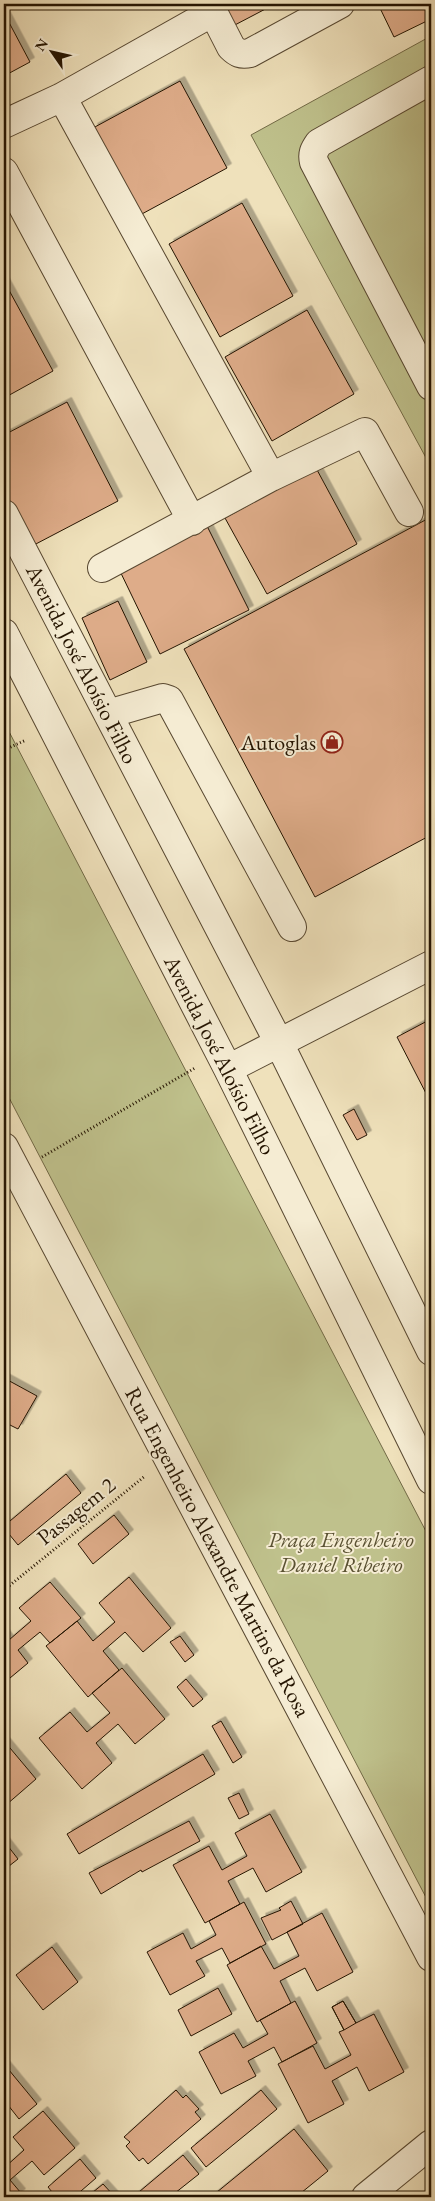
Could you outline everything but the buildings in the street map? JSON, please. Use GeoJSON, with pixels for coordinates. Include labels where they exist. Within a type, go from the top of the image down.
{"type":"FeatureCollection","features":[{"type":"Feature","properties":{"kind":"street"},"geometry":{"type":"LineString","coordinates":[[4,124],[62,97],[211,8],[231,47],[236,52],[243,54],[250,53],[340,4]]}},
{"type":"Feature","properties":{"kind":"street"},"geometry":{"type":"LineString","coordinates":[[431,80],[319,143],[313,152],[314,162],[431,386]]}},
{"type":"Feature","properties":{"kind":"street"},"geometry":{"type":"LineString","coordinates":[[62,97],[271,477]]}},
{"type":"Feature","properties":{"kind":"street"},"geometry":{"type":"LineString","coordinates":[[4,172],[192,521]]}},
{"type":"Feature","properties":{"kind":"street"},"geometry":{"type":"LineString","coordinates":[[102,568],[271,477],[365,432],[409,512]]}},
{"type":"Feature","properties":{"kind":"street","name":"Avenida José Aloísio Filho"},"geometry":{"type":"LineString","coordinates":[[4,514],[279,1043],[431,1351]]}},
{"type":"Feature","properties":{"kind":"street","name":"Avenida José Aloísio Filho"},"geometry":{"type":"LineString","coordinates":[[4,633],[228,1069],[431,1480]]}},
{"type":"Feature","properties":{"kind":"street"},"geometry":{"type":"LineString","coordinates":[[108,714],[164,698],[169,700],[292,927]]}},
{"type":"Feature","properties":{"kind":"street"},"geometry":{"type":"LineString","coordinates":[[228,1069],[431,965]]}},
{"type":"Feature","properties":{"kind":"street","name":"Rua Engenheiro Alexandre Martins da Rosa"},"geometry":{"type":"LineString","coordinates":[[4,1147],[431,1957]]}},
{"type":"Feature","properties":{"kind":"street"},"geometry":{"type":"LineString","coordinates":[[366,2197],[431,2144]]}},
{"type":"Feature","properties":{"kind":"path"},"geometry":{"type":"LineString","coordinates":[[4,750],[28,738]]}},
{"type":"Feature","properties":{"kind":"path"},"geometry":{"type":"LineString","coordinates":[[17,1172],[195,1068]]}},
{"type":"Feature","properties":{"kind":"path","name":"Passagem 2"},"geometry":{"type":"LineString","coordinates":[[4,1590],[168,1456]]}},
{"type":"Feature","properties":{"kind":"green space"},"geometry":{"type":"Polygon","coordinates":[[[431,36],[431,467],[251,135],[431,36]]]}},
{"type":"Feature","properties":{"kind":"green space","name":"Praça Engenheiro Daniel Ribeiro"},"geometry":{"type":"Polygon","coordinates":[[[4,722],[431,1541],[431,1907],[4,1088],[4,722]]]}},
{"type":"Feature","properties":{"kind":"place","name":"Autoglas"},"geometry":{"type":"Point","coordinates":[332,742]}}]}
